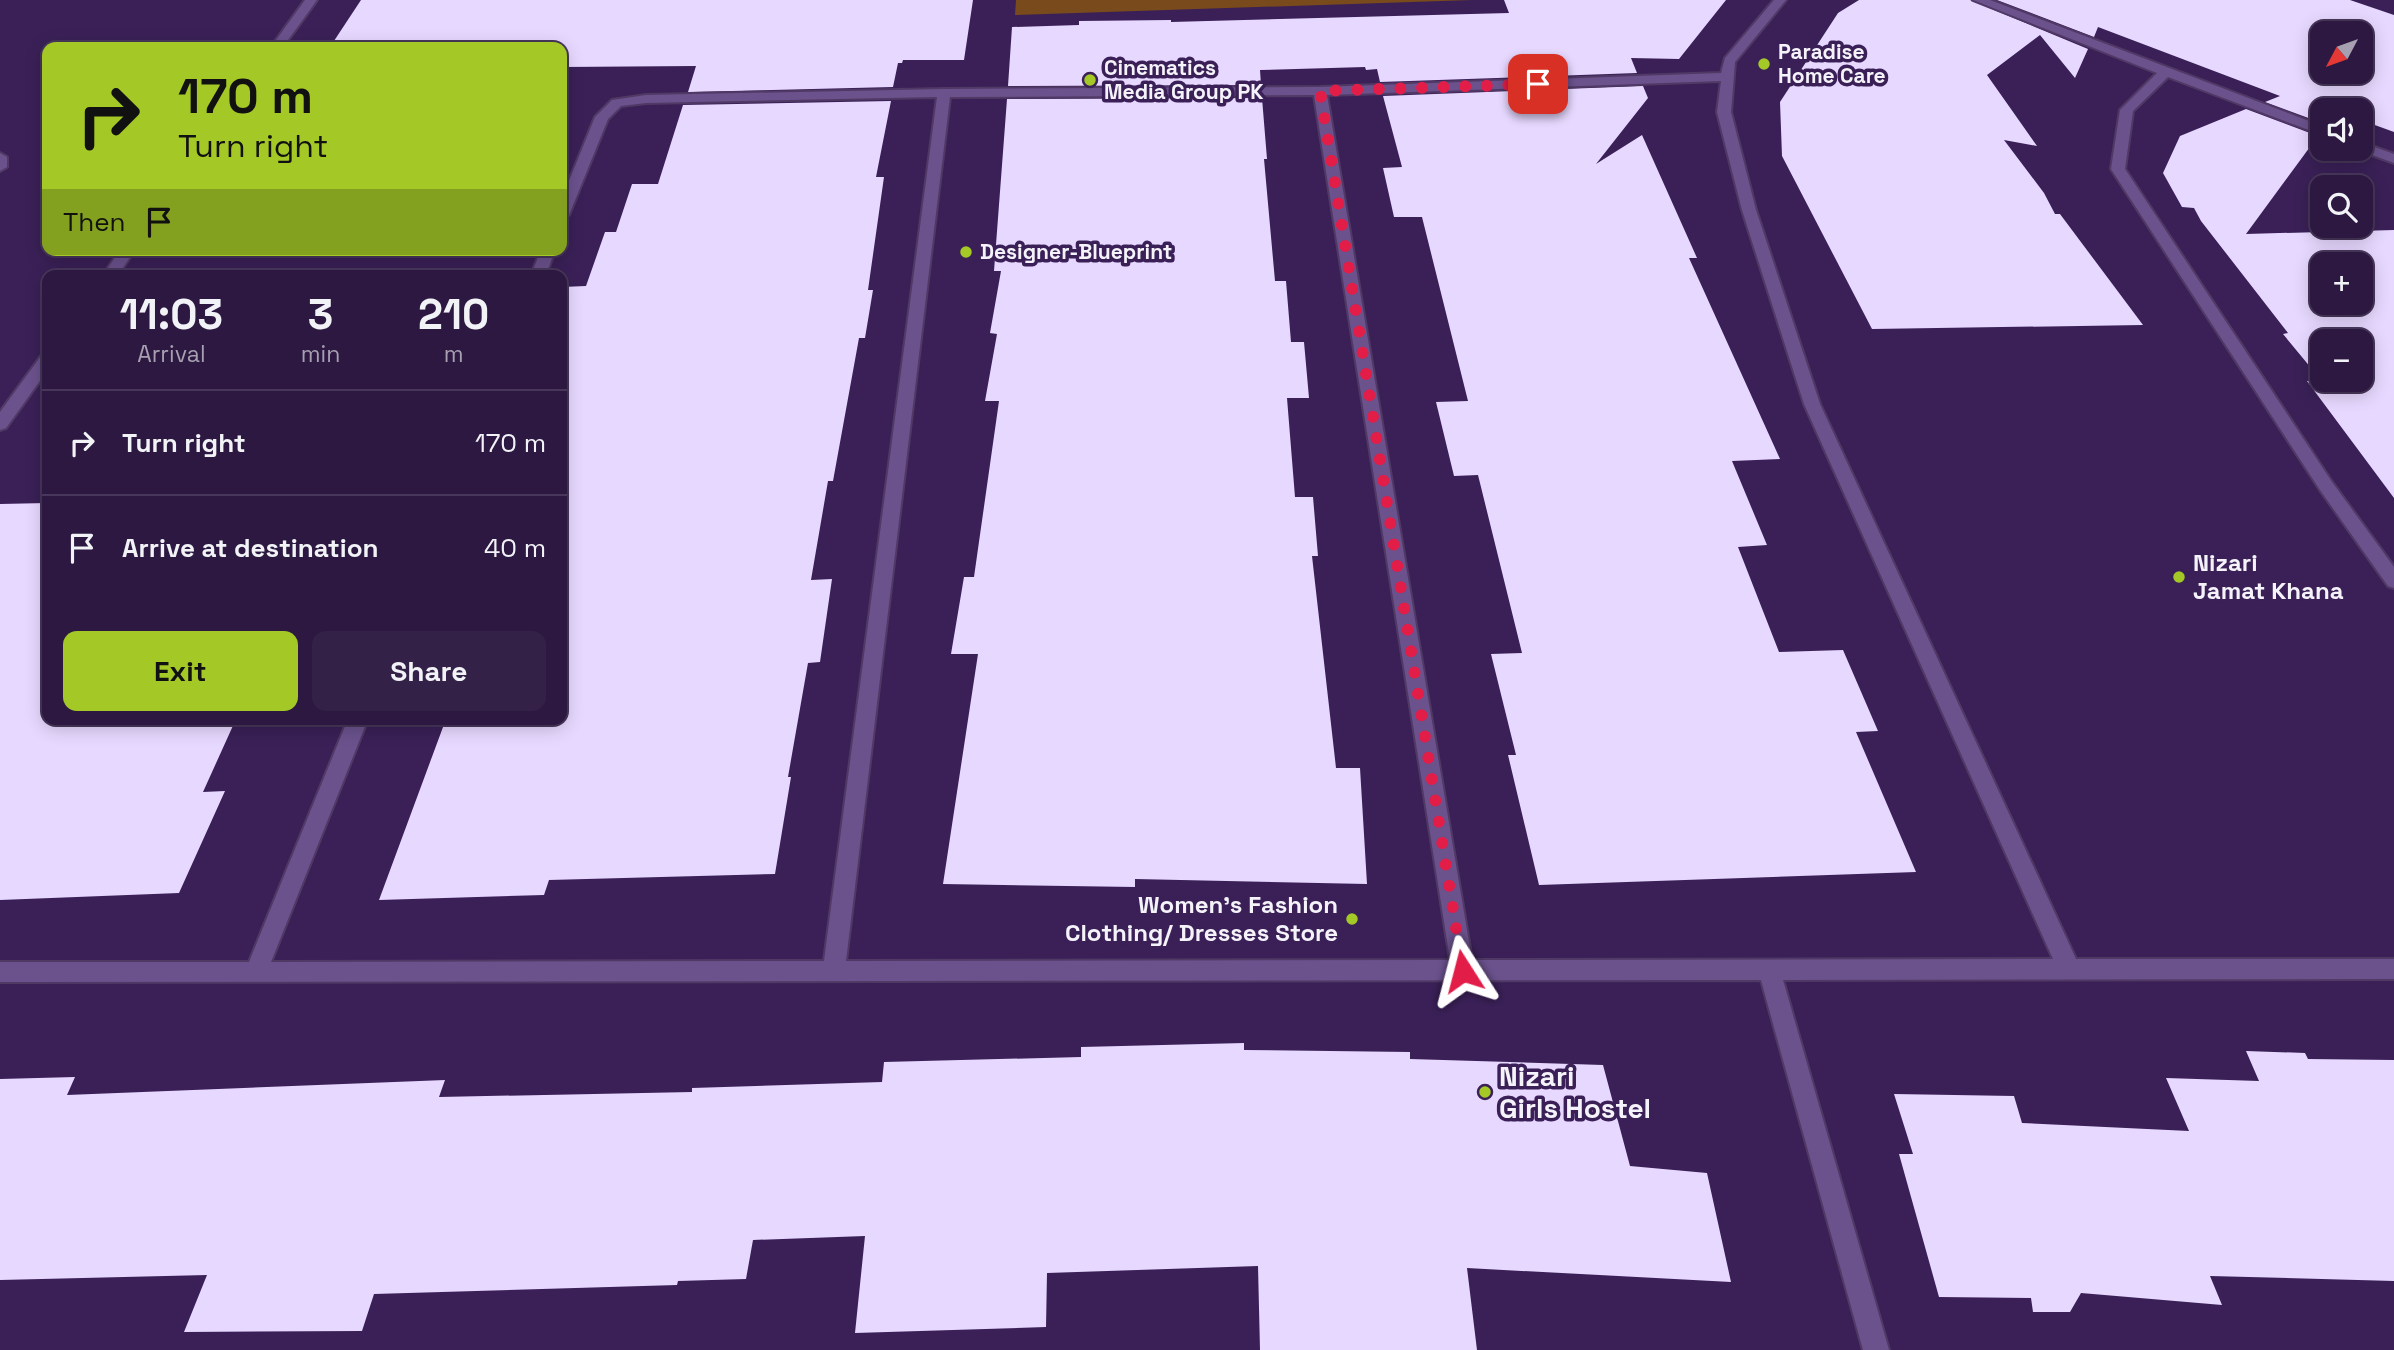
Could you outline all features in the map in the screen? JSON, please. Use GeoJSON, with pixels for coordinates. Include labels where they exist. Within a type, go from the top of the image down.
{"type":"FeatureCollection","features":[{"type":"Feature","properties":{"kind":"street"},"geometry":{"type":"LineString","coordinates":[[281,42],[311,0]]}},
{"type":"Feature","properties":{"kind":"street"},"geometry":{"type":"LineString","coordinates":[[1780,0],[1729,61],[1724,112],[1749,210],[1812,404],[2069,969]]}},
{"type":"Feature","properties":{"kind":"street"},"geometry":{"type":"LineString","coordinates":[[1979,0],[2310,126]]}},
{"type":"Feature","properties":{"kind":"street"},"geometry":{"type":"LineString","coordinates":[[2166,71],[2127,110],[2118,169],[2326,486],[2394,581]]}},
{"type":"Feature","properties":{"kind":"street"},"geometry":{"type":"LineString","coordinates":[[567,202],[601,117],[617,103],[646,99],[943,93],[1320,91],[1727,78]]}},
{"type":"Feature","properties":{"kind":"street"},"geometry":{"type":"LineString","coordinates":[[1320,91],[1463,971]]}},
{"type":"Feature","properties":{"kind":"street"},"geometry":{"type":"LineString","coordinates":[[834,971],[943,93]]}},
{"type":"Feature","properties":{"kind":"street"},"geometry":{"type":"LineString","coordinates":[[2373,151],[2394,159]]}},
{"type":"Feature","properties":{"kind":"street"},"geometry":{"type":"LineString","coordinates":[[0,157],[0,167]]}},
{"type":"Feature","properties":{"kind":"street"},"geometry":{"type":"LineString","coordinates":[[0,424],[42,367]]}},
{"type":"Feature","properties":{"kind":"street"},"geometry":{"type":"LineString","coordinates":[[256,971],[356,725]]}},
{"type":"Feature","properties":{"kind":"street"},"geometry":{"type":"LineString","coordinates":[[0,972],[2394,969]]}},
{"type":"Feature","properties":{"kind":"street"},"geometry":{"type":"LineString","coordinates":[[1769,970],[1876,1350]]}},
{"type":"Feature","properties":{"kind":"shaded area"},"geometry":{"type":"Polygon","coordinates":[[[1016,0],[1472,0],[1015,15],[1016,0]]]}},
{"type":"Feature","properties":{"kind":"building"},"geometry":{"type":"Polygon","coordinates":[[[361,0],[973,0],[964,60],[903,60],[898,63],[893,87],[688,92],[696,66],[567,67],[567,42],[333,42],[361,0]]]}},
{"type":"Feature","properties":{"kind":"building"},"geometry":{"type":"Polygon","coordinates":[[[1504,0],[1726,0],[1679,59],[1631,58],[1637,73],[1380,82],[1377,69],[1366,70],[1365,67],[1260,70],[1261,85],[1008,86],[1012,27],[1079,25],[1079,21],[1171,22],[1509,13],[1504,0]]]}},
{"type":"Feature","properties":{"kind":"building"},"geometry":{"type":"Polygon","coordinates":[[[1859,0],[1970,0],[2088,49],[2075,78],[2040,35],[1987,75],[2037,146],[2004,140],[2044,193],[2055,214],[2060,214],[2143,325],[1872,329],[1782,156],[1780,102],[1838,13],[1859,0]]]}},
{"type":"Feature","properties":{"kind":"building"},"geometry":{"type":"Polygon","coordinates":[[[1997,0],[2350,0],[2394,15],[2394,132],[2373,124],[2373,98],[2310,98],[2310,119],[2265,102],[2280,96],[2098,27],[2094,37],[1997,0]]]}},
{"type":"Feature","properties":{"kind":"building"},"geometry":{"type":"Polygon","coordinates":[[[1643,86],[1648,98],[1596,164],[1642,135],[1697,258],[1689,258],[1780,459],[1732,461],[1767,545],[1738,547],[1779,652],[1843,650],[1878,731],[1856,732],[1916,872],[1539,885],[1508,755],[1516,755],[1491,654],[1522,653],[1478,475],[1454,476],[1436,402],[1468,401],[1422,217],[1394,217],[1383,168],[1402,167],[1383,96],[1643,86]]]}},
{"type":"Feature","properties":{"kind":"building"},"geometry":{"type":"Polygon","coordinates":[[[1262,98],[1267,159],[1264,159],[1275,281],[1286,281],[1291,342],[1304,342],[1309,398],[1287,398],[1295,497],[1313,497],[1318,556],[1312,556],[1336,768],[1360,768],[1367,884],[1135,879],[1135,887],[943,884],[978,654],[951,654],[964,577],[974,577],[999,401],[985,401],[997,334],[990,333],[1001,271],[994,271],[1007,99],[1262,98]]]}},
{"type":"Feature","properties":{"kind":"building"},"geometry":{"type":"Polygon","coordinates":[[[891,101],[876,177],[884,177],[868,290],[873,290],[865,338],[859,338],[833,481],[828,481],[811,580],[832,579],[820,662],[808,663],[788,777],[791,777],[775,874],[549,880],[544,895],[379,900],[444,725],[567,725],[567,287],[586,286],[605,232],[616,232],[632,184],[658,184],[683,105],[891,101]]]}},
{"type":"Feature","properties":{"kind":"building"},"geometry":{"type":"Polygon","coordinates":[[[2246,109],[2310,133],[2310,147],[2246,234],[2310,232],[2310,238],[2373,238],[2373,231],[2394,230],[2394,498],[2315,392],[2373,392],[2373,329],[2310,329],[2310,367],[2283,334],[2288,333],[2201,221],[2194,208],[2182,207],[2163,173],[2180,136],[2246,109]]]}},
{"type":"Feature","properties":{"kind":"building"},"geometry":{"type":"Polygon","coordinates":[[[42,503],[42,725],[233,725],[203,792],[225,791],[179,893],[0,900],[0,504],[42,503]]]}},
{"type":"Feature","properties":{"kind":"building"},"geometry":{"type":"Polygon","coordinates":[[[1244,1043],[1244,1050],[1410,1052],[1410,1059],[1603,1065],[1630,1166],[1707,1173],[1731,1282],[1467,1268],[1477,1350],[1260,1350],[1258,1266],[1047,1273],[1046,1327],[855,1333],[865,1236],[753,1240],[746,1279],[678,1281],[677,1285],[374,1294],[362,1331],[184,1332],[207,1275],[0,1280],[0,1079],[75,1077],[67,1095],[445,1080],[439,1097],[692,1092],[692,1088],[882,1082],[884,1062],[1081,1057],[1081,1047],[1244,1043]]]}},
{"type":"Feature","properties":{"kind":"building"},"geometry":{"type":"Polygon","coordinates":[[[2246,1051],[2305,1053],[2308,1059],[2394,1060],[2394,1281],[2210,1276],[2222,1305],[2081,1293],[2070,1312],[2033,1312],[2031,1298],[1939,1297],[1899,1154],[1913,1154],[1894,1094],[2014,1096],[2022,1123],[2189,1131],[2166,1078],[2259,1081],[2246,1051]]]}},
{"type":"Feature","properties":{"kind":"place","name":"Paradise Home Care"},"geometry":{"type":"Point","coordinates":[1764,64]}},
{"type":"Feature","properties":{"kind":"place","name":"Cinematics Media Group PK"},"geometry":{"type":"Point","coordinates":[1090,80]}},
{"type":"Feature","properties":{"kind":"place","name":"Designer-Blueprint"},"geometry":{"type":"Point","coordinates":[966,252]}},
{"type":"Feature","properties":{"kind":"place","name":"Nizari Jamat Khana"},"geometry":{"type":"Point","coordinates":[2179,577]}},
{"type":"Feature","properties":{"kind":"place","name":"Women's Fashion Clothing/ Dresses Store"},"geometry":{"type":"Point","coordinates":[1352,919]}},
{"type":"Feature","properties":{"kind":"place","name":"Nizari Girls Hostel"},"geometry":{"type":"Point","coordinates":[1485,1092]}},
{"type":"Feature","properties":{"kind":"route"},"geometry":{"type":"LineString","coordinates":[[1463,971],[1320,91],[1538,84]]}}]}
